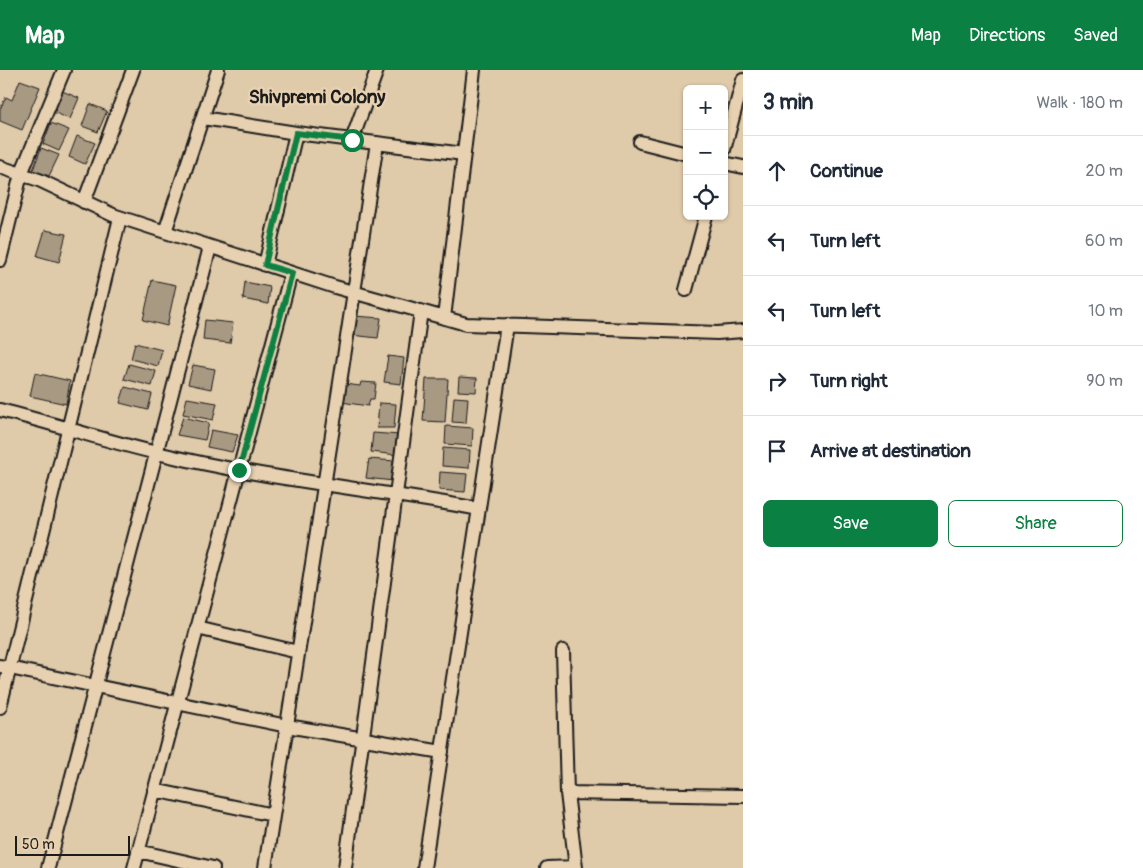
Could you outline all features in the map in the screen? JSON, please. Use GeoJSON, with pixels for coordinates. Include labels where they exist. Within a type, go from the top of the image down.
{"type":"FeatureCollection","features":[{"type":"Feature","properties":{"kind":"street"},"geometry":{"type":"LineString","coordinates":[[0,260],[21,174],[64,70]]}},
{"type":"Feature","properties":{"kind":"street"},"geometry":{"type":"LineString","coordinates":[[84,202],[133,70]]}},
{"type":"Feature","properties":{"kind":"street"},"geometry":{"type":"LineString","coordinates":[[165,232],[218,70]]}},
{"type":"Feature","properties":{"kind":"street"},"geometry":{"type":"LineString","coordinates":[[352,140],[376,70]]}},
{"type":"Feature","properties":{"kind":"street"},"geometry":{"type":"LineString","coordinates":[[444,318],[474,70]]}},
{"type":"Feature","properties":{"kind":"street"},"geometry":{"type":"LineString","coordinates":[[728,136],[743,82]]}},
{"type":"Feature","properties":{"kind":"street"},"geometry":{"type":"LineString","coordinates":[[203,118],[296,133],[464,154]]}},
{"type":"Feature","properties":{"kind":"street"},"geometry":{"type":"LineString","coordinates":[[265,265],[296,133]]}},
{"type":"Feature","properties":{"kind":"street"},"geometry":{"type":"LineString","coordinates":[[640,142],[683,153]]}},
{"type":"Feature","properties":{"kind":"street"},"geometry":{"type":"LineString","coordinates":[[264,868],[377,143]]}},
{"type":"Feature","properties":{"kind":"street"},"geometry":{"type":"LineString","coordinates":[[728,164],[743,167]]}},
{"type":"Feature","properties":{"kind":"street"},"geometry":{"type":"LineString","coordinates":[[0,167],[21,174],[120,218],[265,265],[466,324],[716,333],[743,331]]}},
{"type":"Feature","properties":{"kind":"street"},"geometry":{"type":"LineString","coordinates":[[0,707],[5,667],[68,428],[120,218]]}},
{"type":"Feature","properties":{"kind":"street"},"geometry":{"type":"LineString","coordinates":[[686,290],[705,220]]}},
{"type":"Feature","properties":{"kind":"street"},"geometry":{"type":"LineString","coordinates":[[48,868],[210,247]]}},
{"type":"Feature","properties":{"kind":"street"},"geometry":{"type":"LineString","coordinates":[[134,868],[292,273]]}},
{"type":"Feature","properties":{"kind":"street"},"geometry":{"type":"LineString","coordinates":[[345,868],[421,311]]}},
{"type":"Feature","properties":{"kind":"street"},"geometry":{"type":"LineString","coordinates":[[424,868],[507,325]]}},
{"type":"Feature","properties":{"kind":"street"},"geometry":{"type":"LineString","coordinates":[[0,410],[157,453],[239,470],[396,493],[479,509]]}},
{"type":"Feature","properties":{"kind":"street"},"geometry":{"type":"LineString","coordinates":[[197,628],[298,652]]}},
{"type":"Feature","properties":{"kind":"street"},"geometry":{"type":"LineString","coordinates":[[547,868],[576,868],[567,793],[563,651]]}},
{"type":"Feature","properties":{"kind":"street"},"geometry":{"type":"LineString","coordinates":[[5,667],[287,726],[442,752]]}},
{"type":"Feature","properties":{"kind":"street"},"geometry":{"type":"LineString","coordinates":[[154,790],[273,815]]}},
{"type":"Feature","properties":{"kind":"street"},"geometry":{"type":"LineString","coordinates":[[567,793],[743,796]]}},
{"type":"Feature","properties":{"kind":"street"},"geometry":{"type":"LineString","coordinates":[[138,852],[213,868]]}},
{"type":"Feature","properties":{"kind":"building"},"geometry":{"type":"Polygon","coordinates":[[[20,80],[40,87],[22,130],[0,121],[0,109],[6,97],[12,100],[20,80]]]}},
{"type":"Feature","properties":{"kind":"building"},"geometry":{"type":"Polygon","coordinates":[[[62,91],[79,98],[70,119],[53,112],[62,91]]]}},
{"type":"Feature","properties":{"kind":"building"},"geometry":{"type":"Polygon","coordinates":[[[90,104],[107,111],[98,132],[82,126],[90,104]]]}},
{"type":"Feature","properties":{"kind":"building"},"geometry":{"type":"Polygon","coordinates":[[[51,123],[69,130],[59,151],[43,144],[51,123]]]}},
{"type":"Feature","properties":{"kind":"building"},"geometry":{"type":"Polygon","coordinates":[[[77,136],[95,143],[85,164],[69,157],[77,136]]]}},
{"type":"Feature","properties":{"kind":"building"},"geometry":{"type":"Polygon","coordinates":[[[41,148],[59,155],[49,176],[33,170],[41,148]]]}},
{"type":"Feature","properties":{"kind":"building"},"geometry":{"type":"Polygon","coordinates":[[[45,230],[66,234],[59,262],[37,256],[45,230]]]}},
{"type":"Feature","properties":{"kind":"building"},"geometry":{"type":"Polygon","coordinates":[[[152,280],[176,285],[167,326],[143,320],[152,280]]]}},
{"type":"Feature","properties":{"kind":"building"},"geometry":{"type":"Polygon","coordinates":[[[245,282],[270,287],[268,304],[243,299],[245,282]]]}},
{"type":"Feature","properties":{"kind":"building"},"geometry":{"type":"Polygon","coordinates":[[[354,316],[381,318],[378,338],[351,335],[354,316]]]}},
{"type":"Feature","properties":{"kind":"building"},"geometry":{"type":"Polygon","coordinates":[[[205,320],[233,323],[230,343],[203,340],[205,320]]]}},
{"type":"Feature","properties":{"kind":"building"},"geometry":{"type":"Polygon","coordinates":[[[135,343],[162,350],[158,366],[131,359],[135,343]]]}},
{"type":"Feature","properties":{"kind":"building"},"geometry":{"type":"Polygon","coordinates":[[[388,356],[404,358],[401,384],[384,382],[388,356]]]}},
{"type":"Feature","properties":{"kind":"building"},"geometry":{"type":"Polygon","coordinates":[[[129,364],[156,371],[152,386],[124,379],[129,364]]]}},
{"type":"Feature","properties":{"kind":"building"},"geometry":{"type":"Polygon","coordinates":[[[193,365],[215,369],[211,389],[188,384],[193,365]]]}},
{"type":"Feature","properties":{"kind":"building"},"geometry":{"type":"Polygon","coordinates":[[[35,373],[70,381],[66,404],[30,396],[35,373]]]}},
{"type":"Feature","properties":{"kind":"building"},"geometry":{"type":"Polygon","coordinates":[[[459,377],[477,378],[476,392],[458,391],[459,377]]]}},
{"type":"Feature","properties":{"kind":"building"},"geometry":{"type":"Polygon","coordinates":[[[426,379],[448,379],[445,422],[423,421],[426,379]]]}},
{"type":"Feature","properties":{"kind":"building"},"geometry":{"type":"Polygon","coordinates":[[[361,382],[376,383],[374,399],[370,399],[368,406],[341,402],[345,384],[360,386],[361,382]]]}},
{"type":"Feature","properties":{"kind":"building"},"geometry":{"type":"Polygon","coordinates":[[[125,387],[152,394],[148,410],[120,403],[125,387]]]}},
{"type":"Feature","properties":{"kind":"building"},"geometry":{"type":"Polygon","coordinates":[[[454,397],[468,398],[466,423],[452,422],[454,397]]]}},
{"type":"Feature","properties":{"kind":"building"},"geometry":{"type":"Polygon","coordinates":[[[187,398],[217,403],[213,420],[183,414],[187,398]]]}},
{"type":"Feature","properties":{"kind":"building"},"geometry":{"type":"Polygon","coordinates":[[[379,403],[396,404],[394,428],[377,428],[379,403]]]}},
{"type":"Feature","properties":{"kind":"building"},"geometry":{"type":"Polygon","coordinates":[[[183,417],[209,423],[205,440],[177,435],[183,417]]]}},
{"type":"Feature","properties":{"kind":"building"},"geometry":{"type":"Polygon","coordinates":[[[446,426],[473,428],[472,446],[445,444],[446,426]]]}},
{"type":"Feature","properties":{"kind":"building"},"geometry":{"type":"Polygon","coordinates":[[[211,430],[238,435],[232,452],[207,447],[211,430]]]}},
{"type":"Feature","properties":{"kind":"building"},"geometry":{"type":"Polygon","coordinates":[[[373,433],[400,435],[397,455],[371,452],[373,433]]]}},
{"type":"Feature","properties":{"kind":"building"},"geometry":{"type":"Polygon","coordinates":[[[443,448],[470,450],[469,468],[442,466],[443,448]]]}},
{"type":"Feature","properties":{"kind":"building"},"geometry":{"type":"Polygon","coordinates":[[[369,459],[395,461],[393,481],[366,478],[369,459]]]}},
{"type":"Feature","properties":{"kind":"building"},"geometry":{"type":"Polygon","coordinates":[[[440,472],[467,474],[465,492],[439,490],[440,472]]]}},
{"type":"Feature","properties":{"kind":"district","name":"Shivpremi Colony"},"geometry":{"type":"Point","coordinates":[317,96]}},
{"type":"Feature","properties":{"kind":"route"},"geometry":{"type":"LineString","coordinates":[[239,470],[292,273],[265,265],[296,133],[352,140]]}}]}
